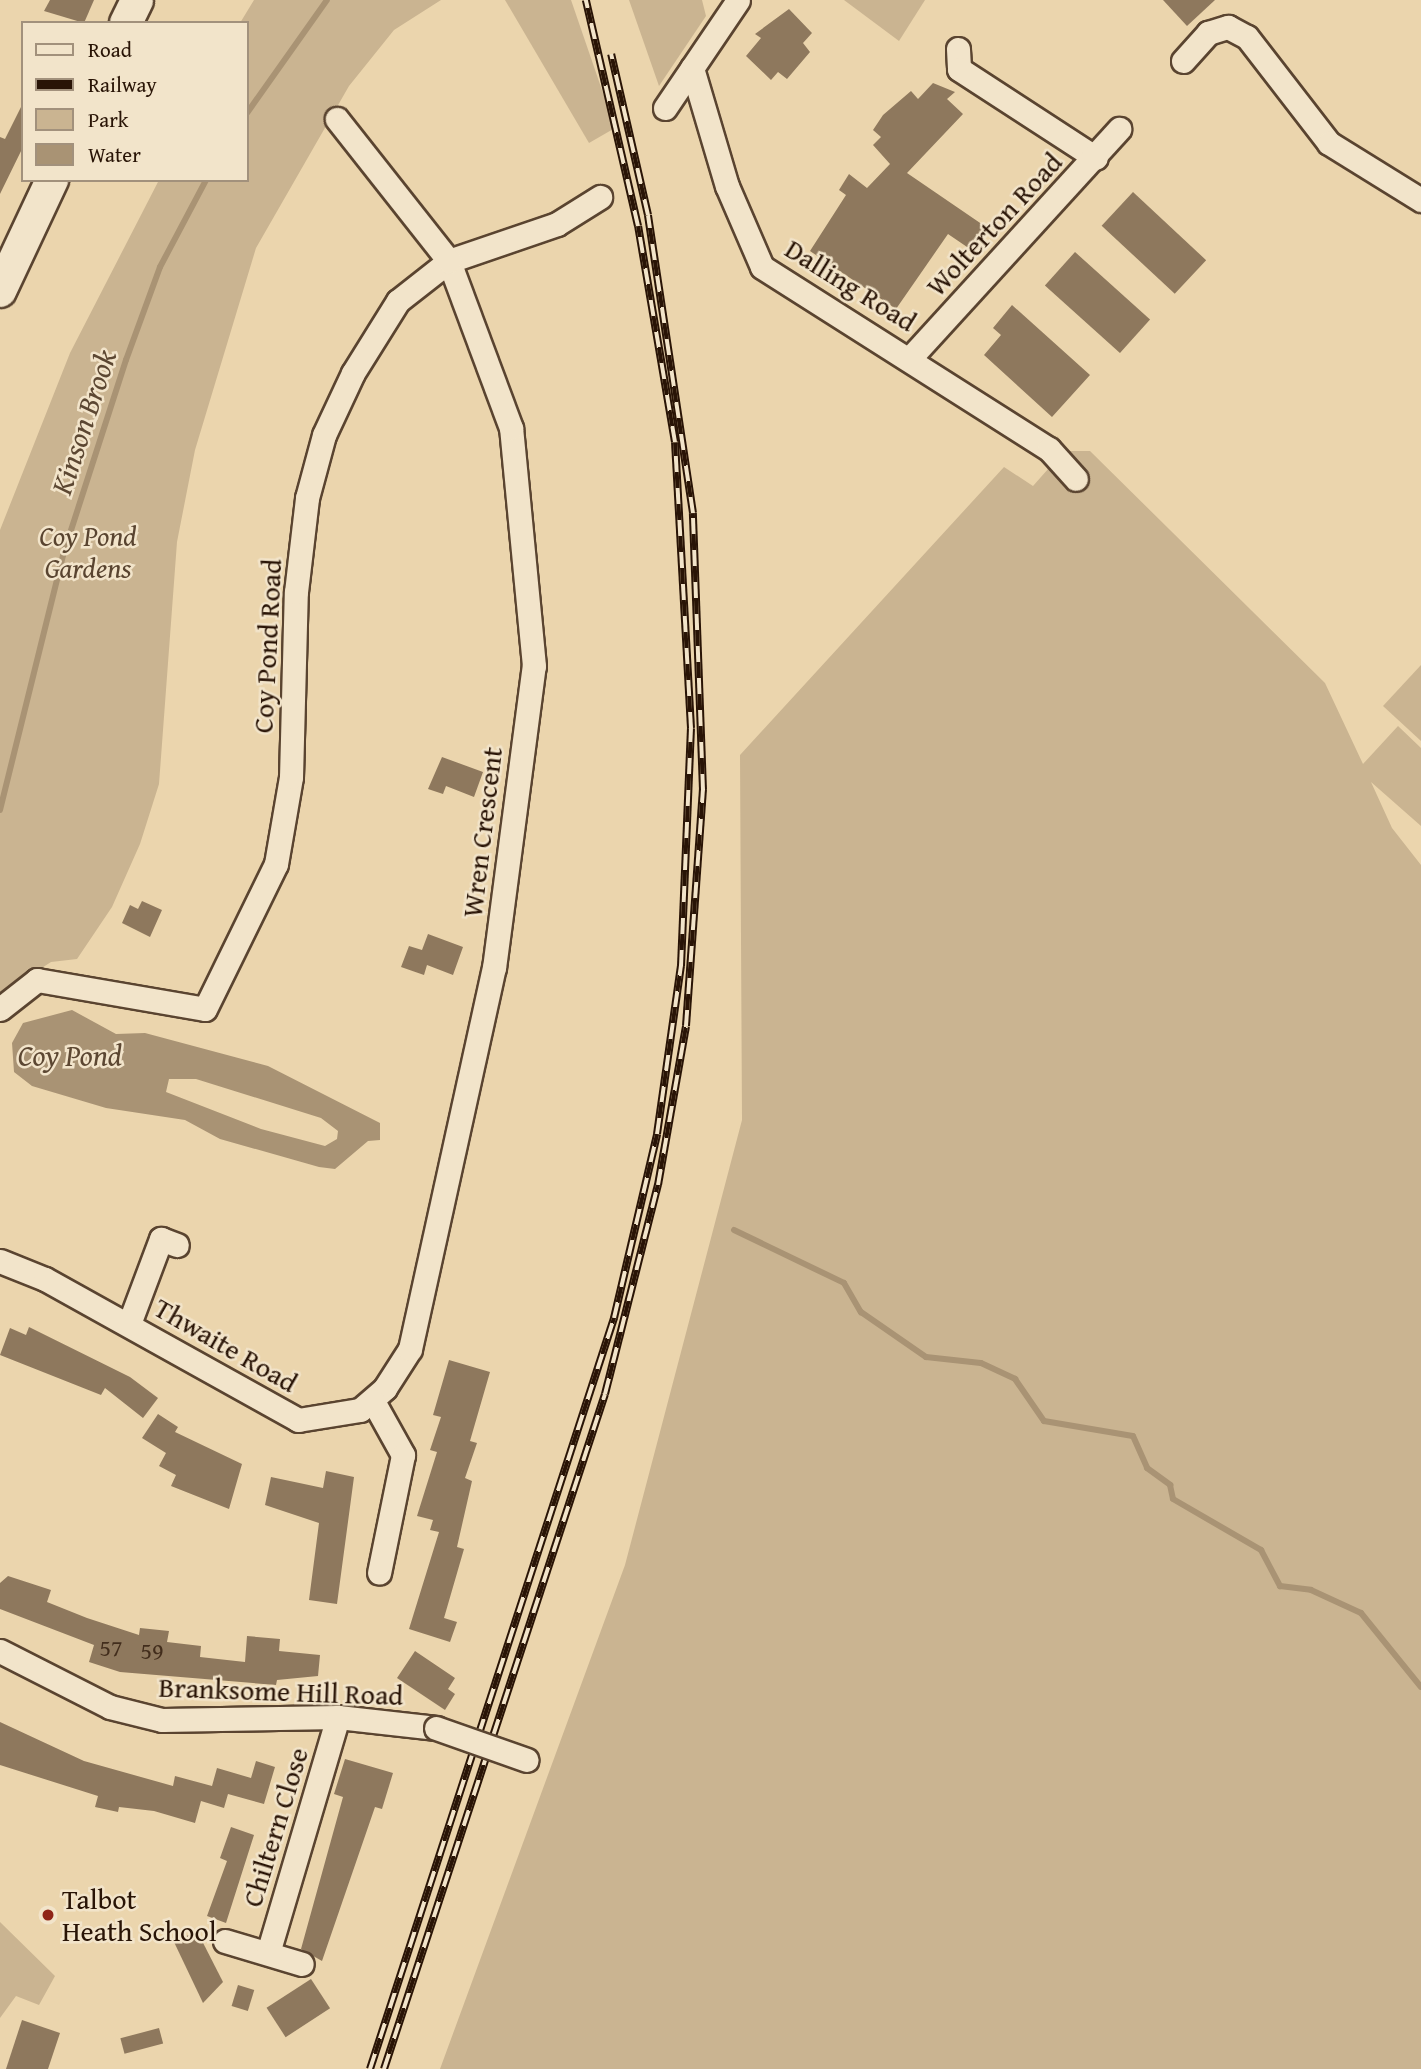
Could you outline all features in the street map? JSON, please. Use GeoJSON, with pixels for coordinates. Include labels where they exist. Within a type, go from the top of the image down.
{"type":"FeatureCollection","features":[{"type":"Feature","properties":{"kind":"street"},"geometry":{"type":"LineString","coordinates":[[127,21],[137,0]]}},
{"type":"Feature","properties":{"kind":"street"},"geometry":{"type":"LineString","coordinates":[[665,107],[738,0]]}},
{"type":"Feature","properties":{"kind":"street"},"geometry":{"type":"LineString","coordinates":[[1184,61],[1209,33],[1228,27],[1247,37],[1329,143],[1421,200]]}},
{"type":"Feature","properties":{"kind":"street"},"geometry":{"type":"LineString","coordinates":[[958,49],[959,69],[1096,158]]}},
{"type":"Feature","properties":{"kind":"street","name":"Dalling Road"},"geometry":{"type":"LineString","coordinates":[[692,68],[727,186],[762,267],[911,357],[1049,449],[1076,478]]}},
{"type":"Feature","properties":{"kind":"street","name":"Wren Crescent"},"geometry":{"type":"LineString","coordinates":[[337,119],[449,261],[511,428],[534,666],[494,968],[410,1349],[373,1401]]}},
{"type":"Feature","properties":{"kind":"street","name":"Wolterton Road"},"geometry":{"type":"LineString","coordinates":[[911,357],[1096,158],[1119,129]]}},
{"type":"Feature","properties":{"kind":"street"},"geometry":{"type":"LineString","coordinates":[[0,291],[51,182]]}},
{"type":"Feature","properties":{"kind":"street","name":"Coy Pond Road"},"geometry":{"type":"LineString","coordinates":[[0,1009],[37,980],[205,1010],[276,864],[291,777],[296,592],[307,498],[324,435],[398,301],[449,261],[557,225],[600,197]]}},
{"type":"Feature","properties":{"kind":"street","name":"Thwaite Road"},"geometry":{"type":"LineString","coordinates":[[129,1324],[160,1239]]}},
{"type":"Feature","properties":{"kind":"street","name":"Thwaite Road"},"geometry":{"type":"LineString","coordinates":[[0,1261],[129,1324],[298,1420],[343,1416],[373,1401]]}},
{"type":"Feature","properties":{"kind":"street"},"geometry":{"type":"LineString","coordinates":[[373,1401],[403,1455],[379,1573]]}},
{"type":"Feature","properties":{"kind":"street","name":"Branksome Hill Road"},"geometry":{"type":"LineString","coordinates":[[0,1651],[110,1707],[162,1720],[338,1717],[436,1728],[527,1760]]}},
{"type":"Feature","properties":{"kind":"street","name":"Chiltern Close"},"geometry":{"type":"LineString","coordinates":[[268,1953],[338,1717]]}},
{"type":"Feature","properties":{"kind":"street","name":"Chiltern Close"},"geometry":{"type":"LineString","coordinates":[[225,1941],[302,1964]]}},
{"type":"Feature","properties":{"kind":"green space","name":"Coy Pond Gardens"},"geometry":{"type":"Polygon","coordinates":[[[254,0],[441,0],[394,30],[349,86],[256,248],[195,450],[177,542],[159,784],[140,844],[112,907],[77,959],[51,962],[0,995],[0,530],[70,353],[158,182],[248,182],[248,21],[241,21],[254,0]]]}},
{"type":"Feature","properties":{"kind":"green space"},"geometry":{"type":"Polygon","coordinates":[[[505,0],[571,0],[615,128],[589,143],[505,0]]]}},
{"type":"Feature","properties":{"kind":"green space"},"geometry":{"type":"Polygon","coordinates":[[[629,0],[702,0],[706,16],[659,86],[629,0]]]}},
{"type":"Feature","properties":{"kind":"green space"},"geometry":{"type":"Polygon","coordinates":[[[844,0],[925,0],[899,41],[844,0]]]}},
{"type":"Feature","properties":{"kind":"green space"},"geometry":{"type":"Polygon","coordinates":[[[1064,451],[1090,451],[1325,683],[1363,764],[1398,726],[1421,748],[1421,826],[1371,782],[1392,828],[1421,865],[1421,2069],[440,2069],[625,1565],[742,1120],[740,755],[1004,467],[1033,486],[1064,451]]]}},
{"type":"Feature","properties":{"kind":"green space"},"geometry":{"type":"Polygon","coordinates":[[[1421,665],[1421,741],[1383,706],[1421,665]]]}},
{"type":"Feature","properties":{"kind":"green space"},"geometry":{"type":"Polygon","coordinates":[[[0,1922],[55,1976],[39,2005],[16,1996],[0,2018],[0,1922]]]}},
{"type":"Feature","properties":{"kind":"water","name":"Coy Pond"},"geometry":{"type":"Polygon","coordinates":[[[72,1010],[116,1034],[145,1033],[268,1066],[380,1123],[380,1140],[368,1141],[335,1169],[319,1167],[220,1139],[185,1120],[106,1108],[32,1086],[14,1072],[12,1043],[23,1023],[72,1010]],[[169,1079],[166,1092],[261,1129],[325,1146],[337,1139],[338,1131],[321,1118],[196,1079],[169,1079]]]}},
{"type":"Feature","properties":{"kind":"building"},"geometry":{"type":"Polygon","coordinates":[[[50,0],[94,0],[85,21],[44,11],[50,0]]]}},
{"type":"Feature","properties":{"kind":"building"},"geometry":{"type":"Polygon","coordinates":[[[1163,0],[1215,0],[1187,26],[1163,0]]]}},
{"type":"Feature","properties":{"kind":"building"},"geometry":{"type":"Polygon","coordinates":[[[789,9],[812,33],[803,43],[810,52],[787,79],[778,72],[771,80],[746,56],[761,38],[755,34],[789,9]]]}},
{"type":"Feature","properties":{"kind":"building"},"geometry":{"type":"Polygon","coordinates":[[[933,83],[955,92],[947,99],[963,114],[907,173],[986,227],[970,249],[948,234],[896,309],[810,251],[846,195],[839,190],[849,174],[867,188],[890,164],[873,145],[881,137],[873,130],[883,115],[911,91],[918,99],[933,83]]]}},
{"type":"Feature","properties":{"kind":"building"},"geometry":{"type":"Polygon","coordinates":[[[21,107],[21,151],[0,194],[0,137],[5,139],[21,107]]]}},
{"type":"Feature","properties":{"kind":"building"},"geometry":{"type":"Polygon","coordinates":[[[1133,192],[1206,260],[1175,294],[1102,226],[1133,192]]]}},
{"type":"Feature","properties":{"kind":"building"},"geometry":{"type":"Polygon","coordinates":[[[1075,252],[1150,320],[1120,353],[1045,285],[1075,252]]]}},
{"type":"Feature","properties":{"kind":"building"},"geometry":{"type":"Polygon","coordinates":[[[1012,305],[1090,375],[1052,417],[984,355],[1001,335],[993,328],[1012,305]]]}},
{"type":"Feature","properties":{"kind":"building"},"geometry":{"type":"Polygon","coordinates":[[[442,757],[483,772],[474,797],[446,786],[443,794],[428,789],[442,757]]]}},
{"type":"Feature","properties":{"kind":"building"},"geometry":{"type":"Polygon","coordinates":[[[142,901],[162,910],[150,937],[122,923],[130,905],[138,909],[142,901]]]}},
{"type":"Feature","properties":{"kind":"building"},"geometry":{"type":"Polygon","coordinates":[[[428,934],[463,947],[453,975],[427,965],[424,975],[401,967],[409,946],[422,950],[428,934]]]}},
{"type":"Feature","properties":{"kind":"building"},"geometry":{"type":"Polygon","coordinates":[[[29,1327],[130,1377],[158,1398],[143,1418],[105,1388],[101,1395],[0,1355],[10,1328],[26,1335],[29,1327]]]}},
{"type":"Feature","properties":{"kind":"building"},"geometry":{"type":"Polygon","coordinates":[[[449,1360],[490,1372],[470,1441],[477,1443],[465,1478],[472,1481],[457,1547],[464,1549],[444,1618],[457,1622],[450,1642],[409,1629],[439,1532],[430,1530],[433,1520],[417,1516],[437,1452],[430,1450],[441,1417],[433,1415],[449,1360]]]}},
{"type":"Feature","properties":{"kind":"building"},"geometry":{"type":"Polygon","coordinates":[[[158,1414],[178,1427],[175,1432],[242,1464],[229,1509],[171,1486],[176,1475],[159,1466],[166,1453],[142,1438],[158,1414]]]}},
{"type":"Feature","properties":{"kind":"building"},"geometry":{"type":"Polygon","coordinates":[[[326,1471],[354,1477],[337,1604],[309,1600],[319,1523],[265,1505],[271,1477],[323,1488],[326,1471]]]}},
{"type":"Feature","properties":{"kind":"building"},"geometry":{"type":"Polygon","coordinates":[[[8,1576],[51,1590],[47,1602],[87,1618],[139,1635],[140,1628],[169,1631],[167,1642],[201,1646],[200,1657],[245,1662],[247,1636],[280,1639],[279,1651],[320,1655],[318,1676],[277,1680],[276,1685],[120,1672],[89,1662],[94,1645],[0,1609],[0,1583],[8,1576]]]}},
{"type":"Feature","properties":{"kind":"building"},"geometry":{"type":"Polygon","coordinates":[[[415,1651],[455,1678],[448,1689],[455,1694],[445,1710],[397,1678],[415,1651]]]}},
{"type":"Feature","properties":{"kind":"building"},"geometry":{"type":"Polygon","coordinates":[[[0,1722],[84,1761],[173,1786],[175,1776],[212,1786],[217,1768],[251,1778],[256,1761],[275,1767],[264,1804],[228,1794],[224,1808],[201,1801],[195,1823],[154,1811],[119,1807],[118,1812],[95,1807],[98,1796],[0,1765],[0,1722]]]}},
{"type":"Feature","properties":{"kind":"building"},"geometry":{"type":"Polygon","coordinates":[[[345,1759],[393,1773],[382,1809],[375,1807],[322,1961],[301,1949],[343,1797],[334,1794],[345,1759]]]}},
{"type":"Feature","properties":{"kind":"building"},"geometry":{"type":"Polygon","coordinates":[[[231,1827],[254,1835],[226,1923],[207,1916],[227,1861],[220,1858],[231,1827]]]}},
{"type":"Feature","properties":{"kind":"building"},"geometry":{"type":"Polygon","coordinates":[[[197,1931],[223,1982],[203,2003],[174,1942],[197,1931]]]}},
{"type":"Feature","properties":{"kind":"building"},"geometry":{"type":"Polygon","coordinates":[[[311,1979],[330,2008],[286,2037],[267,2008],[311,1979]]]}},
{"type":"Feature","properties":{"kind":"building"},"geometry":{"type":"Polygon","coordinates":[[[238,1985],[254,1990],[248,2011],[232,2006],[238,1985]]]}},
{"type":"Feature","properties":{"kind":"building"},"geometry":{"type":"Polygon","coordinates":[[[22,2020],[60,2033],[48,2069],[6,2069],[22,2020]]]}},
{"type":"Feature","properties":{"kind":"building"},"geometry":{"type":"Polygon","coordinates":[[[159,2028],[163,2043],[125,2054],[120,2038],[159,2028]]]}},
{"type":"Feature","properties":{"kind":"waterway","name":"Kinson Brook"},"geometry":{"type":"LineString","coordinates":[[248,112],[327,0]]}},
{"type":"Feature","properties":{"kind":"waterway","name":"Kinson Brook"},"geometry":{"type":"LineString","coordinates":[[0,810],[63,555],[126,360],[160,267],[205,182]]}},
{"type":"Feature","properties":{"kind":"waterway"},"geometry":{"type":"LineString","coordinates":[[734,1230],[844,1283],[861,1312],[926,1357],[981,1363],[1015,1379],[1044,1421],[1133,1436],[1147,1468],[1170,1485],[1173,1499],[1261,1550],[1280,1586],[1311,1590],[1361,1613],[1421,1687]]}},
{"type":"Feature","properties":{"kind":"railway"},"geometry":{"type":"LineString","coordinates":[[370,2069],[614,1318],[657,1134],[681,966],[691,728],[675,442],[638,226],[586,0]]}},
{"type":"Feature","properties":{"kind":"railway"},"geometry":{"type":"LineString","coordinates":[[384,2069],[605,1394],[658,1185],[686,1026],[703,790],[693,513],[648,215],[611,54]]}},
{"type":"Feature","properties":{"kind":"place","name":"Talbot Heath School"},"geometry":{"type":"Point","coordinates":[48,1915]}}]}
